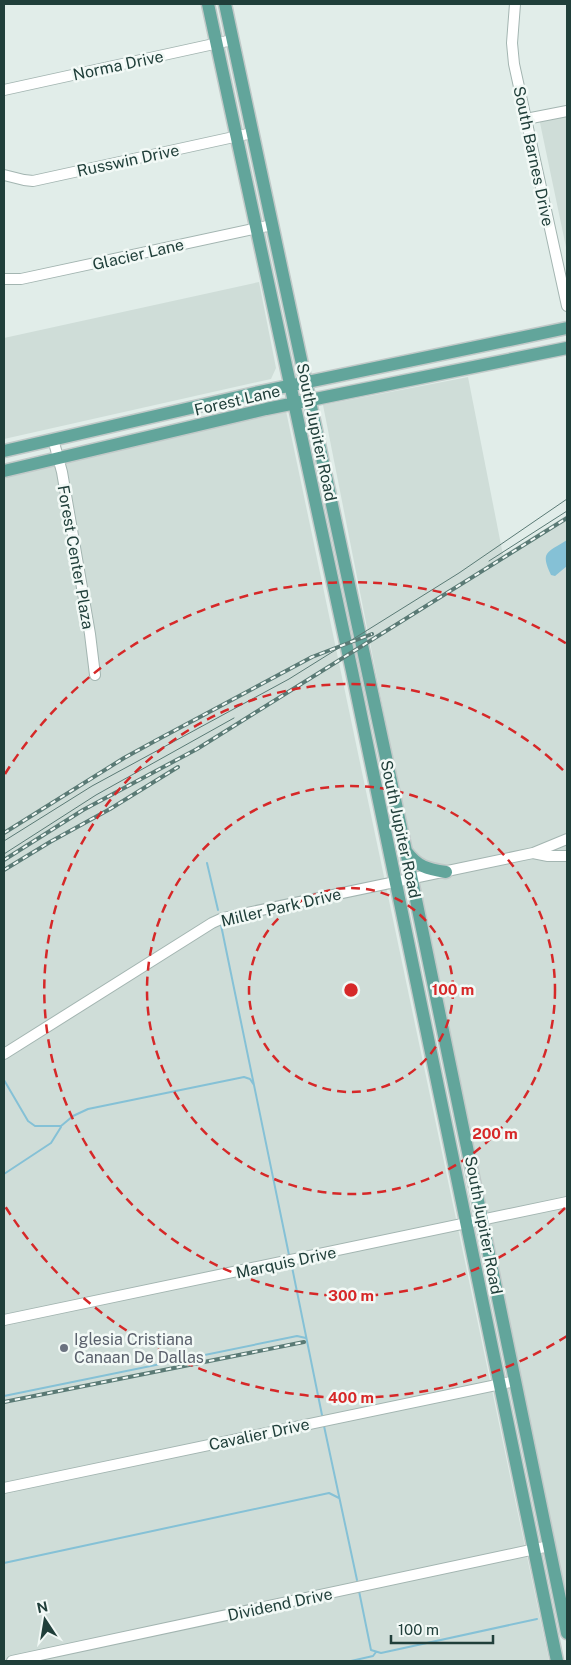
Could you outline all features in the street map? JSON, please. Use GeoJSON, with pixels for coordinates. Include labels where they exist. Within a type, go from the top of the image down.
{"type":"FeatureCollection","features":[{"type":"Feature","properties":{"kind":"main road","name":"South Jupiter Road"},"geometry":{"type":"LineString","coordinates":[[208,4],[368,746],[557,1661]]}},
{"type":"Feature","properties":{"kind":"main road","name":"South Jupiter Road"},"geometry":{"type":"LineString","coordinates":[[225,4],[406,851],[567,1632]]}},
{"type":"Feature","properties":{"kind":"main road","name":"Forest Lane"},"geometry":{"type":"LineString","coordinates":[[4,451],[306,382],[567,328]]}},
{"type":"Feature","properties":{"kind":"main road","name":"Forest Lane"},"geometry":{"type":"LineString","coordinates":[[4,471],[294,403],[567,348]]}},
{"type":"Feature","properties":{"kind":"main road"},"geometry":{"type":"LineString","coordinates":[[325,546],[340,542]]}},
{"type":"Feature","properties":{"kind":"main road"},"geometry":{"type":"LineString","coordinates":[[368,746],[382,743]]}},
{"type":"Feature","properties":{"kind":"main road"},"geometry":{"type":"LineString","coordinates":[[406,851],[421,866],[446,872]]}},
{"type":"Feature","properties":{"kind":"main road"},"geometry":{"type":"LineString","coordinates":[[432,1052],[446,1049]]}},
{"type":"Feature","properties":{"kind":"main road"},"geometry":{"type":"LineString","coordinates":[[518,1470],[533,1467]]}},
{"type":"Feature","properties":{"kind":"main road"},"geometry":{"type":"LineString","coordinates":[[552,1635],[567,1632]]}},
{"type":"Feature","properties":{"kind":"street","name":"South Barnes Drive"},"geometry":{"type":"LineString","coordinates":[[515,4],[512,43],[514,64],[567,306]]}},
{"type":"Feature","properties":{"kind":"street","name":"Norma Drive"},"geometry":{"type":"LineString","coordinates":[[4,90],[232,40]]}},
{"type":"Feature","properties":{"kind":"street"},"geometry":{"type":"LineString","coordinates":[[526,119],[567,110]]}},
{"type":"Feature","properties":{"kind":"street","name":"Russwin Drive"},"geometry":{"type":"LineString","coordinates":[[4,175],[34,181],[252,133]]}},
{"type":"Feature","properties":{"kind":"street","name":"Glacier Lane"},"geometry":{"type":"LineString","coordinates":[[4,279],[21,279],[272,225]]}},
{"type":"Feature","properties":{"kind":"street","name":"Forest Center Plaza"},"geometry":{"type":"LineString","coordinates":[[53,439],[59,458],[90,634],[95,675]]}},
{"type":"Feature","properties":{"kind":"street"},"geometry":{"type":"LineString","coordinates":[[533,853],[567,839]]}},
{"type":"Feature","properties":{"kind":"street"},"geometry":{"type":"LineString","coordinates":[[533,853],[548,856],[567,856]]}},
{"type":"Feature","properties":{"kind":"street","name":"Miller Park Drive"},"geometry":{"type":"LineString","coordinates":[[4,1054],[212,923],[223,918],[533,853]]}},
{"type":"Feature","properties":{"kind":"street","name":"Marquis Drive"},"geometry":{"type":"LineString","coordinates":[[4,1320],[567,1202]]}},
{"type":"Feature","properties":{"kind":"street","name":"Cavalier Drive"},"geometry":{"type":"LineString","coordinates":[[4,1488],[515,1382]]}},
{"type":"Feature","properties":{"kind":"street","name":"Dividend Drive"},"geometry":{"type":"LineString","coordinates":[[12,1661],[549,1546]]}},
{"type":"Feature","properties":{"kind":"shaded area"},"geometry":{"type":"Polygon","coordinates":[[[567,112],[567,252],[539,118],[567,112]]]}},
{"type":"Feature","properties":{"kind":"shaded area"},"geometry":{"type":"Polygon","coordinates":[[[259,282],[276,368],[271,379],[4,439],[4,338],[259,282]]]}},
{"type":"Feature","properties":{"kind":"shaded area"},"geometry":{"type":"Polygon","coordinates":[[[468,377],[503,555],[567,515],[567,1612],[410,845],[323,405],[468,377]]]}},
{"type":"Feature","properties":{"kind":"shaded area"},"geometry":{"type":"Polygon","coordinates":[[[286,411],[549,1661],[4,1661],[4,474],[286,411]]]}},
{"type":"Feature","properties":{"kind":"water"},"geometry":{"type":"Polygon","coordinates":[[[567,540],[567,566],[555,576],[551,575],[546,561],[547,553],[567,540]]]}},
{"type":"Feature","properties":{"kind":"waterway"},"geometry":{"type":"LineString","coordinates":[[207,863],[218,910]]}},
{"type":"Feature","properties":{"kind":"waterway"},"geometry":{"type":"LineString","coordinates":[[221,925],[289,1255]]}},
{"type":"Feature","properties":{"kind":"waterway"},"geometry":{"type":"LineString","coordinates":[[4,1080],[28,1121],[35,1126],[61,1126],[73,1116],[88,1109],[244,1077],[250,1079],[254,1085]]}},
{"type":"Feature","properties":{"kind":"waterway"},"geometry":{"type":"LineString","coordinates":[[4,1174],[51,1143],[61,1127]]}},
{"type":"Feature","properties":{"kind":"waterway"},"geometry":{"type":"LineString","coordinates":[[292,1267],[322,1415]]}},
{"type":"Feature","properties":{"kind":"waterway"},"geometry":{"type":"LineString","coordinates":[[4,1396],[297,1336],[306,1338]]}},
{"type":"Feature","properties":{"kind":"waterway"},"geometry":{"type":"LineString","coordinates":[[324,1426],[357,1580]]}},
{"type":"Feature","properties":{"kind":"waterway"},"geometry":{"type":"LineString","coordinates":[[4,1563],[329,1493],[339,1498]]}},
{"type":"Feature","properties":{"kind":"waterway"},"geometry":{"type":"LineString","coordinates":[[359,1591],[371,1650],[381,1653],[537,1619]]}},
{"type":"Feature","properties":{"kind":"waterway"},"geometry":{"type":"LineString","coordinates":[[351,1661],[373,1656],[376,1652]]}},
{"type":"Feature","properties":{"kind":"tram line"},"geometry":{"type":"LineString","coordinates":[[4,841],[92,786],[289,679],[459,573],[567,499]]}},
{"type":"Feature","properties":{"kind":"tram line"},"geometry":{"type":"LineString","coordinates":[[489,561],[567,511]]}},
{"type":"Feature","properties":{"kind":"tram line"},"geometry":{"type":"LineString","coordinates":[[4,854],[96,795],[234,718]]}},
{"type":"Feature","properties":{"kind":"railway"},"geometry":{"type":"LineString","coordinates":[[4,860],[83,810],[197,749],[567,518]]}},
{"type":"Feature","properties":{"kind":"railway"},"geometry":{"type":"LineString","coordinates":[[4,833],[124,758],[155,741],[312,657],[372,634]]}},
{"type":"Feature","properties":{"kind":"railway"},"geometry":{"type":"LineString","coordinates":[[4,870],[110,809],[178,767]]}},
{"type":"Feature","properties":{"kind":"railway"},"geometry":{"type":"LineString","coordinates":[[4,1402],[304,1342]]}},
{"type":"Feature","properties":{"kind":"place","name":"Iglesia Cristiana Canaan De Dallas"},"geometry":{"type":"Point","coordinates":[64,1348]}}]}
